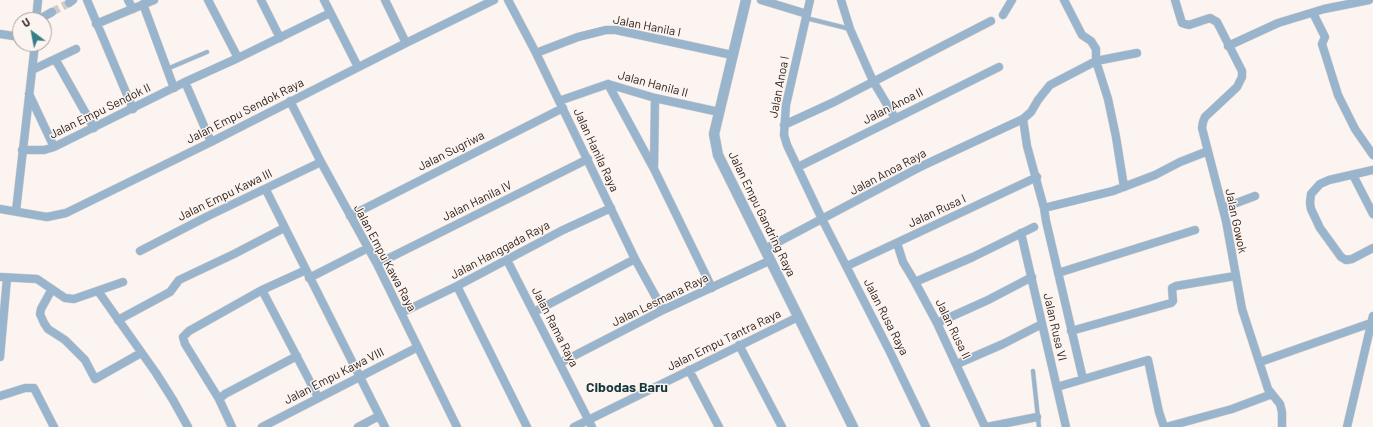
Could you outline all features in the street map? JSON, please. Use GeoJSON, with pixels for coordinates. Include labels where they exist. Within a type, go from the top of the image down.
{"type":"FeatureCollection","features":[{"type":"Feature","properties":{"kind":"street"},"geometry":{"type":"LineString","coordinates":[[37,12],[38,0]]}},
{"type":"Feature","properties":{"kind":"street"},"geometry":{"type":"LineString","coordinates":[[87,0],[133,109]]}},
{"type":"Feature","properties":{"kind":"street"},"geometry":{"type":"LineString","coordinates":[[128,0],[133,9]]}},
{"type":"Feature","properties":{"kind":"street"},"geometry":{"type":"LineString","coordinates":[[96,24],[154,0]]}},
{"type":"Feature","properties":{"kind":"street"},"geometry":{"type":"LineString","coordinates":[[208,0],[238,58]]}},
{"type":"Feature","properties":{"kind":"street"},"geometry":{"type":"LineString","coordinates":[[261,0],[280,38]]}},
{"type":"Feature","properties":{"kind":"street"},"geometry":{"type":"LineString","coordinates":[[324,0],[358,67]]}},
{"type":"Feature","properties":{"kind":"street"},"geometry":{"type":"LineString","coordinates":[[385,0],[406,43]]}},
{"type":"Feature","properties":{"kind":"street","name":"Jalan Empu Sendok Raya"},"geometry":{"type":"LineString","coordinates":[[0,209],[47,217],[66,213],[494,0]]}},
{"type":"Feature","properties":{"kind":"street","name":"Jalan Hanila Raya"},"geometry":{"type":"LineString","coordinates":[[508,0],[588,159],[635,259],[663,310]]}},
{"type":"Feature","properties":{"kind":"street","name":"Jalan Empu Gandring Raya"},"geometry":{"type":"LineString","coordinates":[[746,0],[714,134],[718,155],[852,427]]}},
{"type":"Feature","properties":{"kind":"street"},"geometry":{"type":"LineString","coordinates":[[761,0],[807,16]]}},
{"type":"Feature","properties":{"kind":"street","name":"Jalan Anoa I"},"geometry":{"type":"LineString","coordinates":[[810,0],[786,106],[784,135],[787,145],[822,219]]}},
{"type":"Feature","properties":{"kind":"street"},"geometry":{"type":"LineString","coordinates":[[841,0],[850,28],[873,81],[895,118]]}},
{"type":"Feature","properties":{"kind":"street"},"geometry":{"type":"LineString","coordinates":[[1003,15],[1012,0]]}},
{"type":"Feature","properties":{"kind":"street"},"geometry":{"type":"LineString","coordinates":[[1064,0],[1082,35],[1094,44],[1096,49],[1096,61],[1108,98],[1124,187]]}},
{"type":"Feature","properties":{"kind":"street","name":"Jalan Gowok"},"geometry":{"type":"LineString","coordinates":[[1175,0],[1182,23],[1189,25],[1210,18],[1217,22],[1228,46],[1242,70],[1242,77],[1237,87],[1210,112],[1203,122],[1202,128],[1223,208],[1235,276],[1248,328],[1268,389],[1280,404],[1282,412],[1282,427]]}},
{"type":"Feature","properties":{"kind":"street"},"geometry":{"type":"LineString","coordinates":[[1228,46],[1278,23],[1312,13],[1369,0]]}},
{"type":"Feature","properties":{"kind":"street"},"geometry":{"type":"LineString","coordinates":[[143,4],[174,88]]}},
{"type":"Feature","properties":{"kind":"street","name":"Jalan Empu Sendok II"},"geometry":{"type":"LineString","coordinates":[[22,150],[44,150],[54,147],[185,82],[330,13]]}},
{"type":"Feature","properties":{"kind":"street"},"geometry":{"type":"LineString","coordinates":[[1312,13],[1325,37],[1322,42],[1323,49],[1338,95],[1355,129],[1373,155]]}},
{"type":"Feature","properties":{"kind":"street"},"geometry":{"type":"LineString","coordinates":[[784,125],[991,21]]}},
{"type":"Feature","properties":{"kind":"street","name":"Jalan Hanila I"},"geometry":{"type":"LineString","coordinates":[[536,53],[578,37],[606,30],[616,30],[732,55]]}},
{"type":"Feature","properties":{"kind":"street"},"geometry":{"type":"LineString","coordinates":[[0,34],[12,36]]}},
{"type":"Feature","properties":{"kind":"street"},"geometry":{"type":"LineString","coordinates":[[32,70],[76,49]]}},
{"type":"Feature","properties":{"kind":"street"},"geometry":{"type":"LineString","coordinates":[[16,211],[28,92],[34,52]]}},
{"type":"Feature","properties":{"kind":"street"},"geometry":{"type":"LineString","coordinates":[[1083,379],[1023,119],[1031,112],[1048,86],[1096,61],[1137,53]]}},
{"type":"Feature","properties":{"kind":"street"},"geometry":{"type":"LineString","coordinates":[[55,60],[94,128]]}},
{"type":"Feature","properties":{"kind":"street","name":"Jalan Anoa II"},"geometry":{"type":"LineString","coordinates":[[798,167],[998,67]]}},
{"type":"Feature","properties":{"kind":"street"},"geometry":{"type":"LineString","coordinates":[[185,82],[211,142]]}},
{"type":"Feature","properties":{"kind":"street"},"geometry":{"type":"LineString","coordinates":[[608,84],[654,169],[712,288]]}},
{"type":"Feature","properties":{"kind":"street","name":"Jalan Hanila II"},"geometry":{"type":"LineString","coordinates":[[561,105],[608,84],[655,98],[719,112]]}},
{"type":"Feature","properties":{"kind":"street"},"geometry":{"type":"LineString","coordinates":[[28,92],[54,147]]}},
{"type":"Feature","properties":{"kind":"street"},"geometry":{"type":"LineString","coordinates":[[654,169],[655,98]]}},
{"type":"Feature","properties":{"kind":"street","name":"Jalan Empu Kawa Raya"},"geometry":{"type":"LineString","coordinates":[[290,101],[321,162],[377,264],[457,427]]}},
{"type":"Feature","properties":{"kind":"street","name":"Jalan Sugriwa"},"geometry":{"type":"LineString","coordinates":[[350,216],[561,105]]}},
{"type":"Feature","properties":{"kind":"street","name":"Jalan Anoa Raya"},"geometry":{"type":"LineString","coordinates":[[765,249],[922,166],[1023,119]]}},
{"type":"Feature","properties":{"kind":"street"},"geometry":{"type":"LineString","coordinates":[[1044,208],[1113,191],[1155,175],[1180,162],[1208,151]]}},
{"type":"Feature","properties":{"kind":"street","name":"Jalan Hanila IV"},"geometry":{"type":"LineString","coordinates":[[377,264],[588,159]]}},
{"type":"Feature","properties":{"kind":"street","name":"Jalan Empu Kawa III"},"geometry":{"type":"LineString","coordinates":[[140,251],[206,217],[266,190],[321,162]]}},
{"type":"Feature","properties":{"kind":"street"},"geometry":{"type":"LineString","coordinates":[[1373,170],[1329,180],[1320,184],[1310,194],[1311,209],[1320,228],[1341,257],[1346,260],[1352,259],[1373,248]]}},
{"type":"Feature","properties":{"kind":"street"},"geometry":{"type":"LineString","coordinates":[[1353,175],[1373,214]]}},
{"type":"Feature","properties":{"kind":"street","name":"Jalan Rusa I"},"geometry":{"type":"LineString","coordinates":[[847,266],[1037,177]]}},
{"type":"Feature","properties":{"kind":"street"},"geometry":{"type":"LineString","coordinates":[[266,190],[385,427]]}},
{"type":"Feature","properties":{"kind":"street"},"geometry":{"type":"LineString","coordinates":[[1223,208],[1255,196]]}},
{"type":"Feature","properties":{"kind":"street","name":"Jalan Hanggada Raya"},"geometry":{"type":"LineString","coordinates":[[401,313],[457,286],[563,230],[611,208]]}},
{"type":"Feature","properties":{"kind":"street","name":"Jalan Rusa Raya"},"geometry":{"type":"LineString","coordinates":[[822,219],[847,266],[926,427]]}},
{"type":"Feature","properties":{"kind":"street"},"geometry":{"type":"LineString","coordinates":[[915,282],[973,257],[1034,227]]}},
{"type":"Feature","properties":{"kind":"street"},"geometry":{"type":"LineString","coordinates":[[118,320],[170,292],[179,280],[284,228]]}},
{"type":"Feature","properties":{"kind":"street"},"geometry":{"type":"LineString","coordinates":[[1058,273],[1195,230]]}},
{"type":"Feature","properties":{"kind":"street","name":"Jalan Rusa VI"},"geometry":{"type":"LineString","coordinates":[[1021,233],[1066,427]]}},
{"type":"Feature","properties":{"kind":"street","name":"Jalan Rusa II"},"geometry":{"type":"LineString","coordinates":[[898,243],[903,262],[937,323],[986,427]]}},
{"type":"Feature","properties":{"kind":"street"},"geometry":{"type":"LineString","coordinates":[[232,427],[219,399],[185,344],[183,337],[189,331],[262,290],[308,274],[368,248]]}},
{"type":"Feature","properties":{"kind":"street"},"geometry":{"type":"LineString","coordinates":[[534,312],[635,259]]}},
{"type":"Feature","properties":{"kind":"street","name":"Jalan Rama Raya"},"geometry":{"type":"LineString","coordinates":[[507,260],[591,423]]}},
{"type":"Feature","properties":{"kind":"street","name":"Jalan Lesmana Raya"},"geometry":{"type":"LineString","coordinates":[[560,363],[663,310],[770,260]]}},
{"type":"Feature","properties":{"kind":"street"},"geometry":{"type":"LineString","coordinates":[[1071,331],[1171,303],[1173,301],[1172,288],[1176,286],[1235,276]]}},
{"type":"Feature","properties":{"kind":"street"},"geometry":{"type":"LineString","coordinates":[[0,357],[3,277],[37,280],[65,298],[74,299],[123,282]]}},
{"type":"Feature","properties":{"kind":"street"},"geometry":{"type":"LineString","coordinates":[[937,323],[1032,278]]}},
{"type":"Feature","properties":{"kind":"street"},"geometry":{"type":"LineString","coordinates":[[457,286],[527,427]]}},
{"type":"Feature","properties":{"kind":"street"},"geometry":{"type":"LineString","coordinates":[[52,289],[41,309],[40,314],[44,323],[48,329],[65,340],[85,360],[95,379],[141,354]]}},
{"type":"Feature","properties":{"kind":"street"},"geometry":{"type":"LineString","coordinates":[[262,290],[318,397]]}},
{"type":"Feature","properties":{"kind":"street"},"geometry":{"type":"LineString","coordinates":[[98,291],[173,400],[188,427]]}},
{"type":"Feature","properties":{"kind":"street","name":"Jalan Empu Tantra Raya"},"geometry":{"type":"LineString","coordinates":[[574,427],[591,423],[689,370],[798,317]]}},
{"type":"Feature","properties":{"kind":"street"},"geometry":{"type":"LineString","coordinates":[[1260,362],[1372,320]]}},
{"type":"Feature","properties":{"kind":"street"},"geometry":{"type":"LineString","coordinates":[[1347,427],[1372,320]]}},
{"type":"Feature","properties":{"kind":"street"},"geometry":{"type":"LineString","coordinates":[[957,364],[1003,344],[1042,324]]}},
{"type":"Feature","properties":{"kind":"street"},"geometry":{"type":"LineString","coordinates":[[739,345],[782,427]]}},
{"type":"Feature","properties":{"kind":"street","name":"Jalan Empu Kawa VIII"},"geometry":{"type":"LineString","coordinates":[[262,427],[418,347]]}},
{"type":"Feature","properties":{"kind":"street"},"geometry":{"type":"LineString","coordinates":[[219,399],[225,394],[296,356]]}},
{"type":"Feature","properties":{"kind":"street"},"geometry":{"type":"LineString","coordinates":[[1057,387],[1148,360],[1158,412],[1165,427],[1232,409],[1272,394]]}},
{"type":"Feature","properties":{"kind":"street"},"geometry":{"type":"LineString","coordinates":[[689,370],[716,426]]}},
{"type":"Feature","properties":{"kind":"street"},"geometry":{"type":"LineString","coordinates":[[0,396],[25,388],[34,388],[54,427]]}},
{"type":"Feature","properties":{"kind":"street"},"geometry":{"type":"LineString","coordinates":[[358,427],[379,416]]}},
{"type":"Feature","properties":{"kind":"street"},"geometry":{"type":"LineString","coordinates":[[986,427],[1037,417]]}},
{"type":"Feature","properties":{"kind":"lane"},"geometry":{"type":"LineString","coordinates":[[807,16],[850,28]]}},
{"type":"Feature","properties":{"kind":"lane"},"geometry":{"type":"LineString","coordinates":[[167,70],[206,52]]}},
{"type":"Feature","properties":{"kind":"lane"},"geometry":{"type":"LineString","coordinates":[[1033,371],[1039,427]]}},
{"type":"Feature","properties":{"kind":"tunnel"},"geometry":{"type":"LineString","coordinates":[[52,12],[69,3]]}},
{"type":"Feature","properties":{"kind":"district","name":"Cibodas Baru"},"geometry":{"type":"Point","coordinates":[627,387]}}]}
